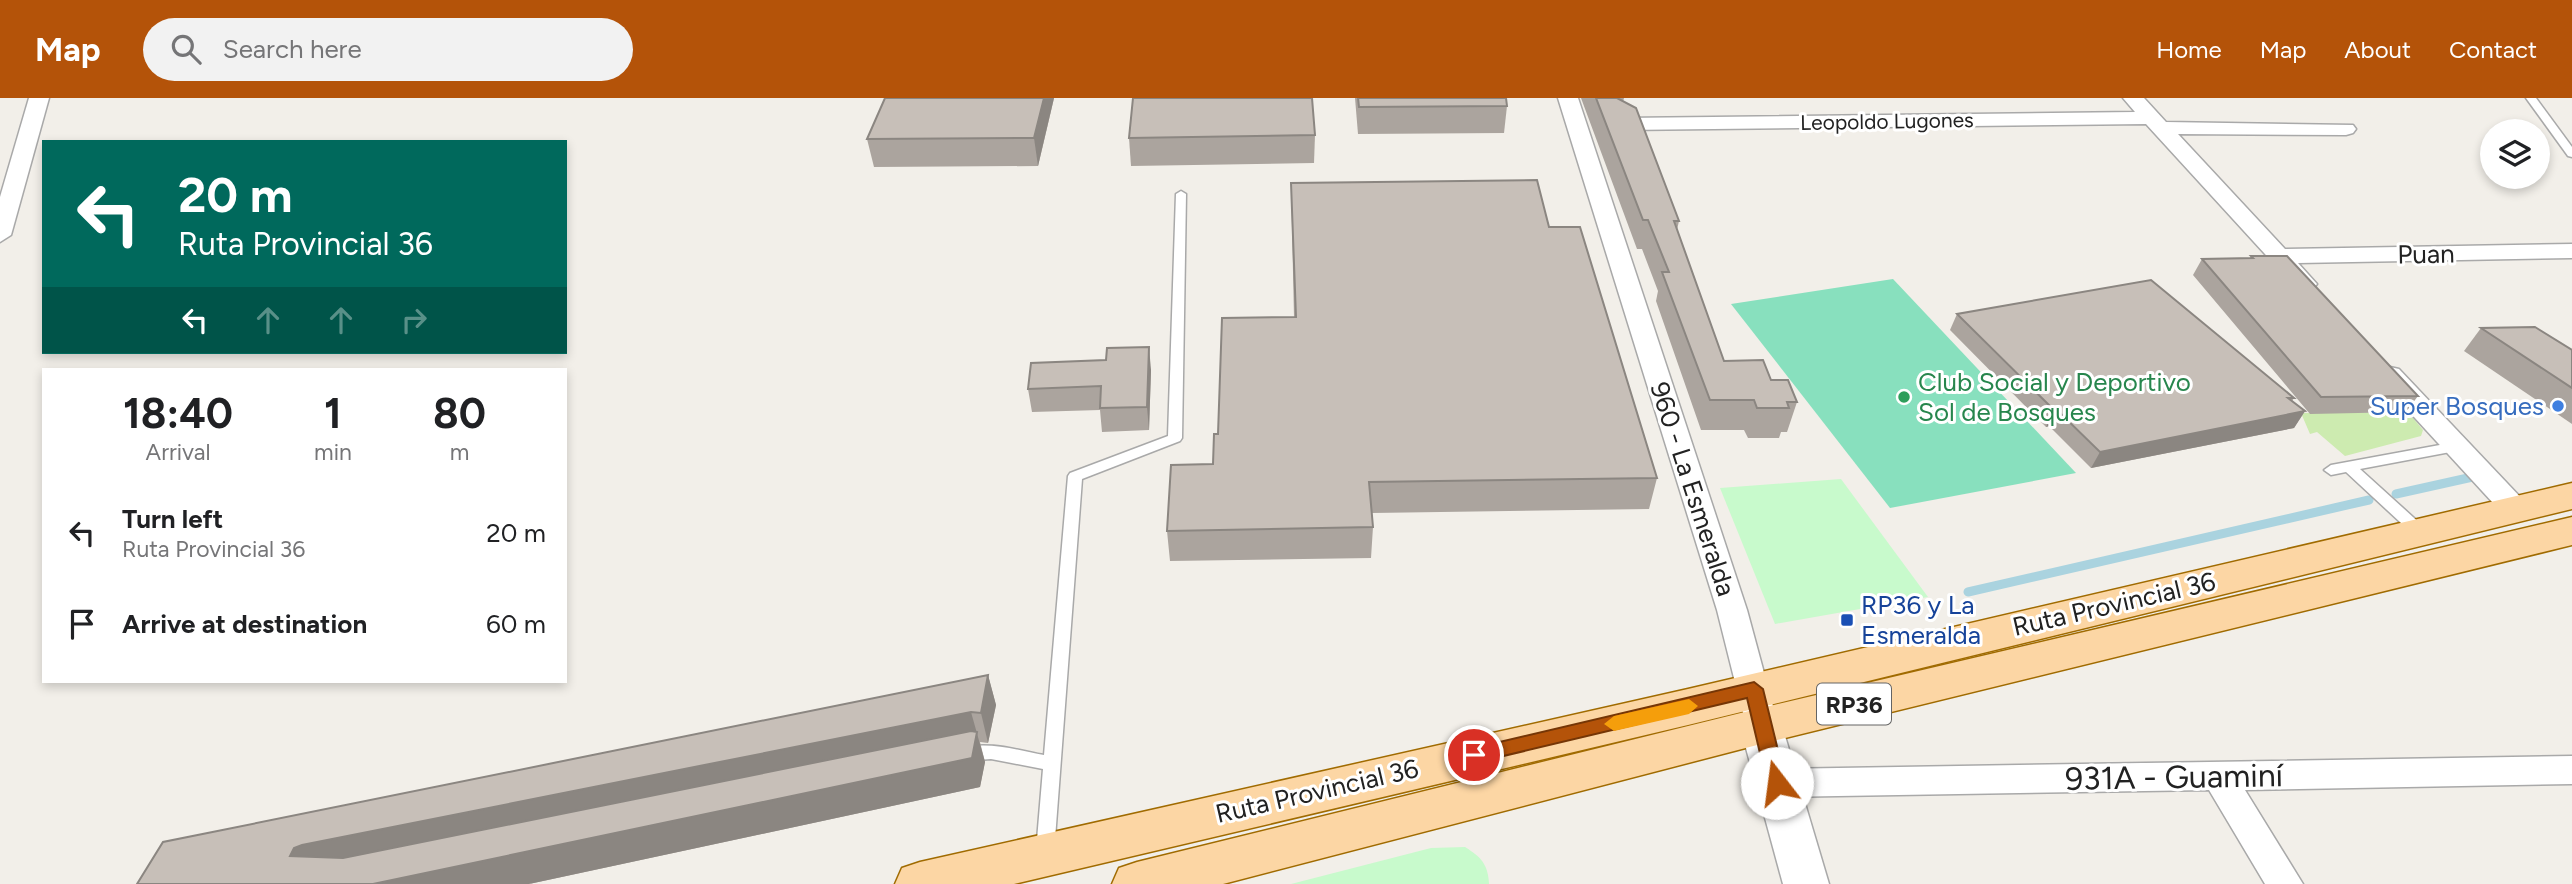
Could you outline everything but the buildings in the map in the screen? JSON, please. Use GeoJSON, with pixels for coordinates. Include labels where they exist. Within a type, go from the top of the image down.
{"type":"FeatureCollection","features":[{"type":"Feature","properties":{"kind":"main road","name":"Ruta Provincial 36"},"geometry":{"type":"LineString","coordinates":[[1137,884],[1283,849],[1758,708],[2419,531],[2572,496]]}},
{"type":"Feature","properties":{"kind":"main road","name":"Ruta Provincial 36"},"geometry":{"type":"LineString","coordinates":[[920,884],[1045,853],[1688,707],[1758,708],[2572,531]]}},
{"type":"Feature","properties":{"kind":"street"},"geometry":{"type":"LineString","coordinates":[[0,234],[39,98]]}},
{"type":"Feature","properties":{"kind":"street","name":"960 - La Esmeralda"},"geometry":{"type":"LineString","coordinates":[[1568,98],[1588,125],[1732,610],[1806,884]]}},
{"type":"Feature","properties":{"kind":"street"},"geometry":{"type":"LineString","coordinates":[[2133,98],[2326,307]]}},
{"type":"Feature","properties":{"kind":"street","name":"Leopoldo Lugones"},"geometry":{"type":"LineString","coordinates":[[1623,124],[2157,123],[2346,129]]}},
{"type":"Feature","properties":{"kind":"street","name":"Puan"},"geometry":{"type":"LineString","coordinates":[[2280,256],[2572,251]]}},
{"type":"Feature","properties":{"kind":"street"},"geometry":{"type":"LineString","coordinates":[[2373,357],[2515,509]]}},
{"type":"Feature","properties":{"kind":"street","name":"931A - Guaminí"},"geometry":{"type":"LineString","coordinates":[[1777,783],[2572,770]]}},
{"type":"Feature","properties":{"kind":"street"},"geometry":{"type":"LineString","coordinates":[[2219,777],[2285,884]]}},
{"type":"Feature","properties":{"kind":"lane"},"geometry":{"type":"LineString","coordinates":[[2531,98],[2567,141],[2572,154]]}},
{"type":"Feature","properties":{"kind":"lane"},"geometry":{"type":"LineString","coordinates":[[1045,853],[1075,475],[1175,438],[1181,194]]}},
{"type":"Feature","properties":{"kind":"lane"},"geometry":{"type":"LineString","coordinates":[[2331,470],[2456,447]]}},
{"type":"Feature","properties":{"kind":"lane"},"geometry":{"type":"LineString","coordinates":[[2349,467],[2419,531]]}},
{"type":"Feature","properties":{"kind":"lane"},"geometry":{"type":"LineString","coordinates":[[952,757],[979,751],[1052,764]]}},
{"type":"Feature","properties":{"kind":"lane"},"geometry":{"type":"LineString","coordinates":[[1206,884],[1283,849]]}},
{"type":"Feature","properties":{"kind":"green space","name":"Club Social y Deportivo Sol de Bosques"},"geometry":{"type":"Polygon","coordinates":[[[1893,279],[2076,473],[1890,508],[1731,304],[1893,279]]]}},
{"type":"Feature","properties":{"kind":"green space"},"geometry":{"type":"Polygon","coordinates":[[[2408,412],[2423,430],[2421,436],[2345,456],[2317,432],[2310,434],[2301,413],[2408,412]]]}},
{"type":"Feature","properties":{"kind":"green space"},"geometry":{"type":"Polygon","coordinates":[[[1841,479],[1928,597],[1775,624],[1720,488],[1841,479]]]}},
{"type":"Feature","properties":{"kind":"green space"},"geometry":{"type":"Polygon","coordinates":[[[1465,847],[1483,862],[1489,884],[1291,884],[1431,848],[1465,847]]]}},
{"type":"Feature","properties":{"kind":"waterway"},"geometry":{"type":"LineString","coordinates":[[2396,494],[2477,476]]}},
{"type":"Feature","properties":{"kind":"waterway"},"geometry":{"type":"LineString","coordinates":[[1968,592],[2369,500]]}},
{"type":"Feature","properties":{"kind":"slow traffic"},"geometry":{"type":"LineString","coordinates":[[1614,724],[1689,706]]}},
{"type":"Feature","properties":{"kind":"place","name":"Club Social y Deportivo Sol de Bosques"},"geometry":{"type":"Point","coordinates":[1904,397]}},
{"type":"Feature","properties":{"kind":"place","name":"Super Bosques"},"geometry":{"type":"Point","coordinates":[2558,406]}},
{"type":"Feature","properties":{"kind":"place","name":"RP36 y La Esmeralda"},"geometry":{"type":"Point","coordinates":[1847,620]}},
{"type":"Feature","properties":{"kind":"route"},"geometry":{"type":"LineString","coordinates":[[1474,755],[1688,707],[1754,689],[1777,783]]}}]}
